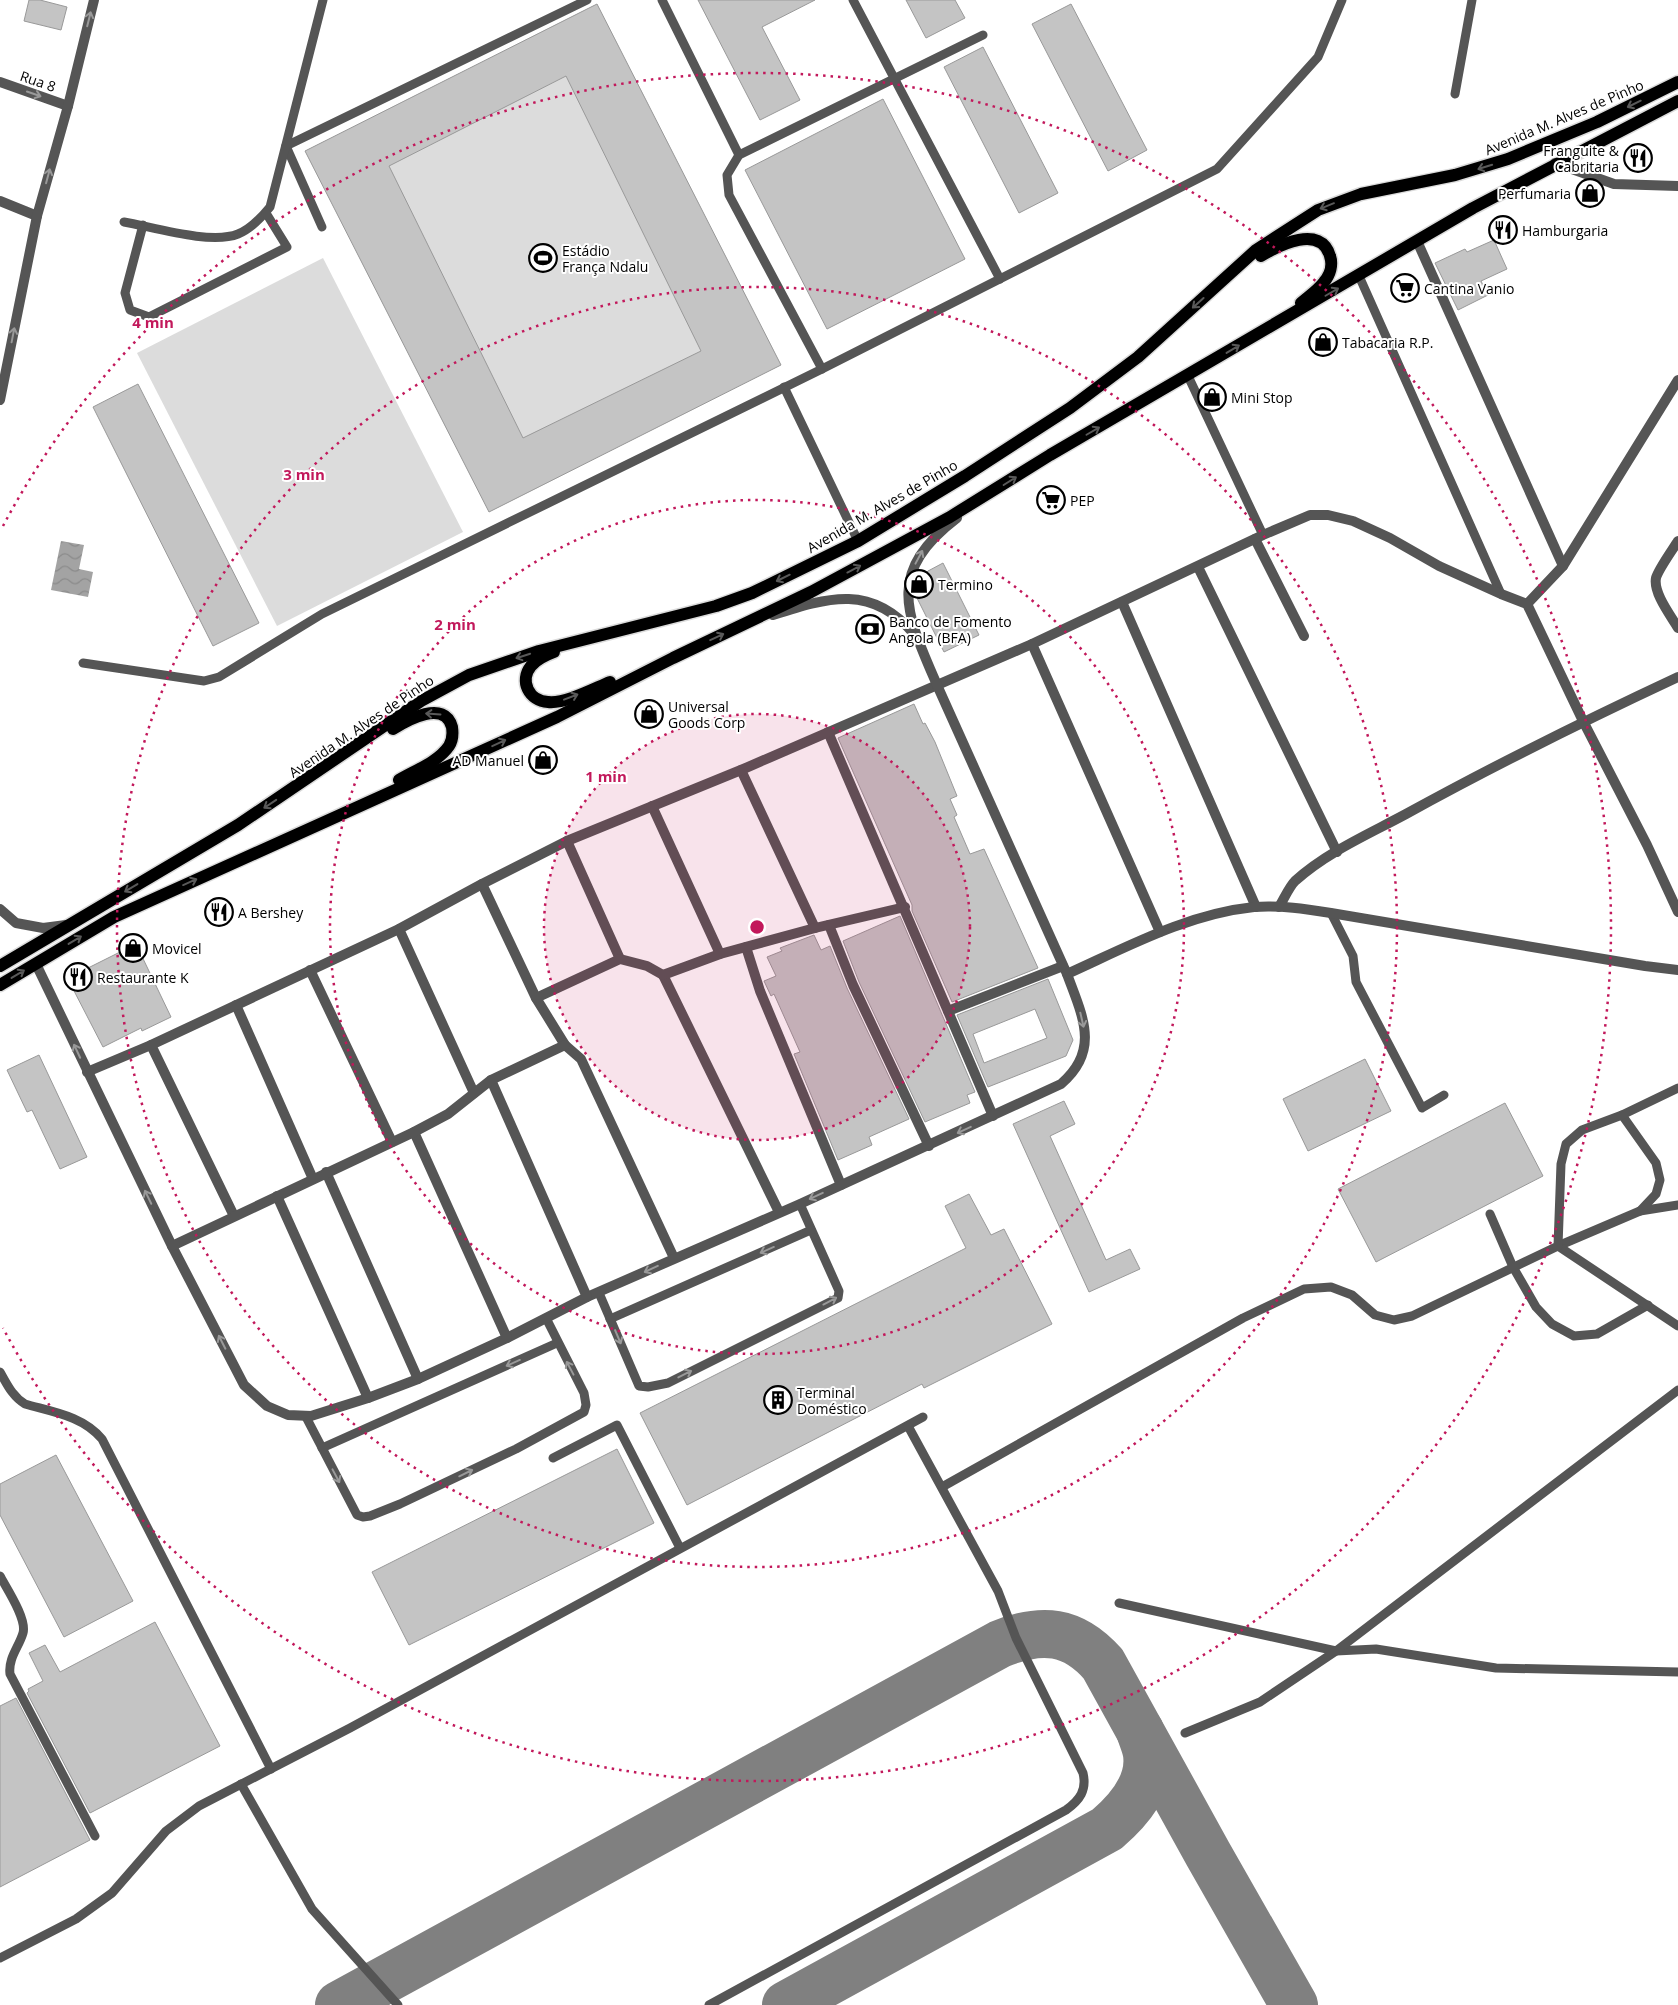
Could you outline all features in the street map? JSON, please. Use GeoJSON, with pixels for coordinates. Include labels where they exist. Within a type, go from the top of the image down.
{"type":"FeatureCollection","features":[{"type":"Feature","properties":{"kind":"main road","name":"Avenida M. Alves de Pinho"},"geometry":{"type":"LineString","coordinates":[[0,966],[238,825],[420,701],[469,675],[539,651],[716,606],[752,593],[858,541],[965,476],[1070,408],[1138,357],[1256,250],[1318,210],[1361,194],[1456,175],[1508,159],[1597,122],[1678,82]]}},
{"type":"Feature","properties":{"kind":"main road"},"geometry":{"type":"LineString","coordinates":[[0,985],[114,916],[557,717],[871,560],[988,494],[1050,455],[1473,208],[1555,163],[1678,101]]}},
{"type":"Feature","properties":{"kind":"main road"},"geometry":{"type":"LineString","coordinates":[[1223,280],[1269,251],[1293,241],[1315,240],[1322,242],[1326,246],[1331,258],[1331,266],[1325,281],[1299,304],[1259,334]]}},
{"type":"Feature","properties":{"kind":"main road"},"geometry":{"type":"LineString","coordinates":[[655,622],[546,655],[531,666],[527,674],[525,682],[528,692],[536,699],[546,702],[558,702],[673,658]]}},
{"type":"Feature","properties":{"kind":"main road"},"geometry":{"type":"LineString","coordinates":[[311,777],[418,715],[431,712],[443,716],[451,724],[453,734],[450,744],[434,760],[327,820]]}},
{"type":"Feature","properties":{"kind":"street"},"geometry":{"type":"LineString","coordinates":[[0,400],[37,216],[68,106],[94,0]]}},
{"type":"Feature","properties":{"kind":"street","name":"Rua 8"},"geometry":{"type":"LineString","coordinates":[[0,82],[68,106]]}},
{"type":"Feature","properties":{"kind":"street"},"geometry":{"type":"LineString","coordinates":[[1555,163],[1602,182],[1678,186]]}},
{"type":"Feature","properties":{"kind":"street"},"geometry":{"type":"LineString","coordinates":[[0,201],[37,216]]}},
{"type":"Feature","properties":{"kind":"street"},"geometry":{"type":"LineString","coordinates":[[1417,241],[1563,566]]}},
{"type":"Feature","properties":{"kind":"street"},"geometry":{"type":"LineString","coordinates":[[1527,604],[1563,566],[1678,380]]}},
{"type":"Feature","properties":{"kind":"street"},"geometry":{"type":"LineString","coordinates":[[36,964],[172,1246],[244,1385],[267,1406],[288,1415],[306,1417],[368,1398],[418,1379],[507,1338],[587,1297],[800,1204],[1061,1084],[1072,1075],[1084,1050],[1086,1037],[1082,1018],[1065,970],[916,637],[908,606],[908,586],[914,567],[923,549],[937,534],[988,494]]}},
{"type":"Feature","properties":{"kind":"street"},"geometry":{"type":"LineString","coordinates":[[87,1072],[151,1045],[399,929],[567,841],[741,770],[1032,644],[1259,537],[1310,515],[1328,515],[1353,521],[1390,538],[1439,566],[1527,604],[1583,721],[1647,845],[1678,912]]}},
{"type":"Feature","properties":{"kind":"street"},"geometry":{"type":"LineString","coordinates":[[1259,537],[1304,636]]}},
{"type":"Feature","properties":{"kind":"street"},"geometry":{"type":"LineString","coordinates":[[1678,541],[1656,578],[1662,602],[1678,628]]}},
{"type":"Feature","properties":{"kind":"street"},"geometry":{"type":"LineString","coordinates":[[1198,567],[1337,852]]}},
{"type":"Feature","properties":{"kind":"street"},"geometry":{"type":"LineString","coordinates":[[744,624],[815,603],[838,599],[861,599],[882,606],[901,619],[916,637]]}},
{"type":"Feature","properties":{"kind":"street"},"geometry":{"type":"LineString","coordinates":[[1122,602],[1256,907]]}},
{"type":"Feature","properties":{"kind":"street"},"geometry":{"type":"LineString","coordinates":[[1032,644],[1160,932]]}},
{"type":"Feature","properties":{"kind":"street"},"geometry":{"type":"LineString","coordinates":[[1279,907],[1294,883],[1310,869],[1337,852],[1470,779],[1583,721],[1678,677]]}},
{"type":"Feature","properties":{"kind":"street"},"geometry":{"type":"LineString","coordinates":[[828,732],[905,907],[993,1116]]}},
{"type":"Feature","properties":{"kind":"street"},"geometry":{"type":"LineString","coordinates":[[741,770],[815,928]]}},
{"type":"Feature","properties":{"kind":"street"},"geometry":{"type":"LineString","coordinates":[[652,806],[720,954]]}},
{"type":"Feature","properties":{"kind":"street"},"geometry":{"type":"LineString","coordinates":[[567,841],[620,959]]}},
{"type":"Feature","properties":{"kind":"street"},"geometry":{"type":"LineString","coordinates":[[482,884],[536,998],[565,1045],[581,1059],[674,1258]]}},
{"type":"Feature","properties":{"kind":"street"},"geometry":{"type":"LineString","coordinates":[[663,975],[720,954],[815,928],[857,920],[905,907]]}},
{"type":"Feature","properties":{"kind":"street"},"geometry":{"type":"LineString","coordinates":[[948,1011],[1065,970],[1196,919],[1226,911],[1256,907],[1279,907],[1331,913],[1678,970]]}},
{"type":"Feature","properties":{"kind":"street"},"geometry":{"type":"LineString","coordinates":[[0,909],[16,923],[43,928],[70,925]]}},
{"type":"Feature","properties":{"kind":"street"},"geometry":{"type":"LineString","coordinates":[[829,925],[853,985],[929,1146]]}},
{"type":"Feature","properties":{"kind":"street"},"geometry":{"type":"LineString","coordinates":[[399,929],[474,1093]]}},
{"type":"Feature","properties":{"kind":"street"},"geometry":{"type":"LineString","coordinates":[[746,947],[760,991],[841,1185]]}},
{"type":"Feature","properties":{"kind":"street"},"geometry":{"type":"LineString","coordinates":[[536,998],[620,959],[647,966],[663,975],[779,1212]]}},
{"type":"Feature","properties":{"kind":"street"},"geometry":{"type":"LineString","coordinates":[[310,970],[392,1142]]}},
{"type":"Feature","properties":{"kind":"street"},"geometry":{"type":"LineString","coordinates":[[236,1005],[313,1179]]}},
{"type":"Feature","properties":{"kind":"street"},"geometry":{"type":"LineString","coordinates":[[151,1045],[234,1216]]}},
{"type":"Feature","properties":{"kind":"street"},"geometry":{"type":"LineString","coordinates":[[172,1246],[414,1132],[448,1114],[492,1080],[565,1045]]}},
{"type":"Feature","properties":{"kind":"street"},"geometry":{"type":"LineString","coordinates":[[492,1080],[587,1297]]}},
{"type":"Feature","properties":{"kind":"street"},"geometry":{"type":"LineString","coordinates":[[414,1132],[507,1338]]}},
{"type":"Feature","properties":{"kind":"street"},"geometry":{"type":"LineString","coordinates":[[326,1172],[418,1379]]}},
{"type":"Feature","properties":{"kind":"street"},"geometry":{"type":"LineString","coordinates":[[277,1196],[368,1398]]}},
{"type":"Feature","properties":{"kind":"lane"},"geometry":{"type":"LineString","coordinates":[[124,222],[218,238],[238,234],[258,221],[266,213],[270,207],[323,0]]}},
{"type":"Feature","properties":{"kind":"lane"},"geometry":{"type":"LineString","coordinates":[[286,146],[587,0]]}},
{"type":"Feature","properties":{"kind":"lane"},"geometry":{"type":"LineString","coordinates":[[662,0],[739,155]]}},
{"type":"Feature","properties":{"kind":"lane"},"geometry":{"type":"LineString","coordinates":[[854,0],[1000,279]]}},
{"type":"Feature","properties":{"kind":"lane"},"geometry":{"type":"LineString","coordinates":[[83,663],[204,681],[219,677],[322,614],[784,387],[1217,169],[1318,57],[1342,0]]}},
{"type":"Feature","properties":{"kind":"lane"},"geometry":{"type":"LineString","coordinates":[[1455,94],[1472,0]]}},
{"type":"Feature","properties":{"kind":"lane"},"geometry":{"type":"LineString","coordinates":[[822,368],[730,195],[727,175],[739,155],[983,34]]}},
{"type":"Feature","properties":{"kind":"lane"},"geometry":{"type":"LineString","coordinates":[[286,146],[322,226]]}},
{"type":"Feature","properties":{"kind":"lane"},"geometry":{"type":"LineString","coordinates":[[143,225],[125,293],[130,310],[149,317],[287,247],[266,213]]}},
{"type":"Feature","properties":{"kind":"lane"},"geometry":{"type":"LineString","coordinates":[[1359,276],[1501,594]]}},
{"type":"Feature","properties":{"kind":"lane"},"geometry":{"type":"LineString","coordinates":[[1188,376],[1259,537]]}},
{"type":"Feature","properties":{"kind":"lane"},"geometry":{"type":"LineString","coordinates":[[784,387],[858,541]]}},
{"type":"Feature","properties":{"kind":"lane"},"geometry":{"type":"LineString","coordinates":[[1331,913],[1353,956],[1356,982],[1422,1108],[1444,1096]]}},
{"type":"Feature","properties":{"kind":"lane"},"geometry":{"type":"LineString","coordinates":[[1558,1246],[1561,1164],[1566,1144],[1582,1130],[1678,1088]]}},
{"type":"Feature","properties":{"kind":"lane"},"geometry":{"type":"LineString","coordinates":[[1622,1114],[1656,1163],[1660,1180],[1656,1194],[1640,1211]]}},
{"type":"Feature","properties":{"kind":"lane"},"geometry":{"type":"LineString","coordinates":[[599,1293],[639,1386],[648,1387],[668,1383],[838,1298],[839,1291],[800,1204]]}},
{"type":"Feature","properties":{"kind":"lane"},"geometry":{"type":"LineString","coordinates":[[942,1487],[1242,1318],[1304,1289],[1332,1287],[1352,1295],[1375,1315],[1394,1320],[1412,1316],[1558,1246],[1640,1211],[1678,1205]]}},
{"type":"Feature","properties":{"kind":"lane"},"geometry":{"type":"LineString","coordinates":[[1490,1214],[1513,1267],[1541,1312],[1552,1324],[1574,1336],[1597,1334],[1648,1305]]}},
{"type":"Feature","properties":{"kind":"lane"},"geometry":{"type":"LineString","coordinates":[[610,1319],[811,1230]]}},
{"type":"Feature","properties":{"kind":"lane"},"geometry":{"type":"LineString","coordinates":[[1558,1246],[1678,1326]]}},
{"type":"Feature","properties":{"kind":"lane"},"geometry":{"type":"LineString","coordinates":[[306,1417],[357,1514],[363,1517],[370,1516],[400,1504],[516,1450],[584,1412],[586,1405],[584,1393],[546,1318]]}},
{"type":"Feature","properties":{"kind":"lane"},"geometry":{"type":"LineString","coordinates":[[322,1448],[557,1343]]}},
{"type":"Feature","properties":{"kind":"lane"},"geometry":{"type":"LineString","coordinates":[[0,1372],[11,1392],[20,1401],[84,1422],[94,1429],[102,1439],[271,1769]]}},
{"type":"Feature","properties":{"kind":"lane"},"geometry":{"type":"LineString","coordinates":[[1186,1733],[1260,1702],[1336,1650],[1678,1390]]}},
{"type":"Feature","properties":{"kind":"lane"},"geometry":{"type":"LineString","coordinates":[[0,1958],[76,1919],[112,1893],[166,1831],[199,1806],[350,1728],[923,1417]]}},
{"type":"Feature","properties":{"kind":"lane"},"geometry":{"type":"LineString","coordinates":[[553,1458],[617,1425],[680,1548]]}},
{"type":"Feature","properties":{"kind":"lane"},"geometry":{"type":"LineString","coordinates":[[709,2005],[1066,1810],[1077,1802],[1082,1793],[1085,1783],[1083,1773],[1016,1638],[998,1591],[908,1426]]}},
{"type":"Feature","properties":{"kind":"lane"},"geometry":{"type":"LineString","coordinates":[[0,1576],[23,1621],[23,1633],[10,1662],[10,1674],[95,1836]]}},
{"type":"Feature","properties":{"kind":"lane"},"geometry":{"type":"LineString","coordinates":[[1119,1603],[1336,1650],[1376,1649],[1496,1668],[1678,1672]]}},
{"type":"Feature","properties":{"kind":"lane"},"geometry":{"type":"LineString","coordinates":[[241,1784],[312,1909],[398,2005]]}},
{"type":"Feature","properties":{"kind":"shaded area","name":"Estádio França Ndalu"},"geometry":{"type":"Polygon","coordinates":[[[597,4],[781,365],[489,512],[305,151],[597,4]]]}},
{"type":"Feature","properties":{"kind":"shaded area"},"geometry":{"type":"Polygon","coordinates":[[[323,258],[463,532],[277,626],[137,353],[323,258]]]}},
{"type":"Feature","properties":{"kind":"water"},"geometry":{"type":"Polygon","coordinates":[[[61,541],[84,545],[79,569],[93,572],[88,597],[51,590],[61,541]]]}},
{"type":"Feature","properties":{"kind":"building"},"geometry":{"type":"Polygon","coordinates":[[[29,0],[40,0],[67,7],[61,30],[24,21],[29,0]]]}},
{"type":"Feature","properties":{"kind":"building"},"geometry":{"type":"Polygon","coordinates":[[[698,0],[815,0],[762,27],[800,100],[760,120],[698,0]]]}},
{"type":"Feature","properties":{"kind":"building"},"geometry":{"type":"Polygon","coordinates":[[[906,0],[955,0],[965,18],[926,38],[906,0]]]}},
{"type":"Feature","properties":{"kind":"building"},"geometry":{"type":"Polygon","coordinates":[[[597,4],[781,365],[489,512],[305,151],[597,4]],[[566,76],[389,166],[523,438],[701,351],[566,76]]]}},
{"type":"Feature","properties":{"kind":"building"},"geometry":{"type":"Polygon","coordinates":[[[1071,4],[1147,150],[1108,171],[1032,24],[1071,4]]]}},
{"type":"Feature","properties":{"kind":"building"},"geometry":{"type":"Polygon","coordinates":[[[983,47],[1058,193],[1019,213],[944,67],[983,47]]]}},
{"type":"Feature","properties":{"kind":"building"},"geometry":{"type":"Polygon","coordinates":[[[883,99],[965,259],[827,329],[745,170],[883,99]]]}},
{"type":"Feature","properties":{"kind":"building"},"geometry":{"type":"Polygon","coordinates":[[[1494,240],[1507,269],[1481,281],[1488,295],[1458,310],[1435,263],[1465,249],[1467,252],[1494,240]]]}},
{"type":"Feature","properties":{"kind":"building"},"geometry":{"type":"Polygon","coordinates":[[[138,384],[259,623],[213,646],[93,407],[138,384]]]}},
{"type":"Feature","properties":{"kind":"building"},"geometry":{"type":"Polygon","coordinates":[[[943,563],[979,635],[944,652],[915,594],[917,582],[928,571],[943,563]]]}},
{"type":"Feature","properties":{"kind":"building"},"geometry":{"type":"Polygon","coordinates":[[[914,704],[923,724],[925,723],[935,742],[957,796],[950,799],[957,815],[954,817],[970,854],[984,849],[1038,968],[952,1002],[912,911],[912,905],[838,738],[914,704]]]}},
{"type":"Feature","properties":{"kind":"building"},"geometry":{"type":"Polygon","coordinates":[[[900,916],[975,1092],[967,1095],[970,1103],[925,1122],[859,982],[843,941],[900,916]]]}},
{"type":"Feature","properties":{"kind":"building"},"geometry":{"type":"Polygon","coordinates":[[[814,935],[821,950],[830,946],[847,988],[909,1119],[869,1137],[872,1145],[838,1160],[794,1054],[800,1052],[774,994],[771,996],[764,981],[776,976],[767,957],[782,951],[780,948],[814,935]]]}},
{"type":"Feature","properties":{"kind":"building"},"geometry":{"type":"Polygon","coordinates":[[[136,944],[171,1017],[142,1031],[141,1028],[103,1047],[72,987],[78,973],[136,944]]]}},
{"type":"Feature","properties":{"kind":"building"},"geometry":{"type":"Polygon","coordinates":[[[1048,979],[1073,1040],[1066,1056],[988,1087],[957,1015],[1048,979]],[[1035,1009],[973,1034],[984,1063],[1047,1038],[1035,1009]]]}},
{"type":"Feature","properties":{"kind":"building"},"geometry":{"type":"Polygon","coordinates":[[[39,1055],[87,1157],[60,1169],[32,1110],[27,1112],[7,1070],[39,1055]]]}},
{"type":"Feature","properties":{"kind":"building"},"geometry":{"type":"Polygon","coordinates":[[[1365,1059],[1391,1111],[1308,1151],[1283,1099],[1365,1059]]]}},
{"type":"Feature","properties":{"kind":"building"},"geometry":{"type":"Polygon","coordinates":[[[1064,1101],[1075,1124],[1050,1136],[1106,1260],[1130,1249],[1140,1269],[1089,1292],[1013,1124],[1064,1101]]]}},
{"type":"Feature","properties":{"kind":"building"},"geometry":{"type":"Polygon","coordinates":[[[1505,1103],[1543,1176],[1376,1262],[1338,1189],[1505,1103]]]}},
{"type":"Feature","properties":{"kind":"building","name":"Terminal Doméstico"},"geometry":{"type":"Polygon","coordinates":[[[969,1194],[991,1235],[1004,1229],[1052,1324],[924,1388],[922,1384],[687,1505],[640,1413],[966,1248],[945,1206],[969,1194]]]}},
{"type":"Feature","properties":{"kind":"building"},"geometry":{"type":"Polygon","coordinates":[[[617,1449],[654,1523],[409,1645],[372,1572],[617,1449]]]}},
{"type":"Feature","properties":{"kind":"building"},"geometry":{"type":"Polygon","coordinates":[[[56,1455],[133,1601],[64,1637],[0,1515],[0,1484],[56,1455]]]}},
{"type":"Feature","properties":{"kind":"building"},"geometry":{"type":"Polygon","coordinates":[[[155,1622],[220,1746],[90,1813],[27,1693],[28,1689],[43,1681],[29,1653],[45,1645],[60,1672],[155,1622]]]}},
{"type":"Feature","properties":{"kind":"building"},"geometry":{"type":"Polygon","coordinates":[[[16,1698],[90,1840],[0,1887],[0,1706],[16,1698]]]}},
{"type":"Feature","properties":{"kind":"taxiway"},"geometry":{"type":"LineString","coordinates":[[339,2005],[1000,1644],[1030,1635],[1043,1634],[1068,1638],[1080,1644],[1103,1664],[1294,2005]]}},
{"type":"Feature","properties":{"kind":"taxiway"},"geometry":{"type":"LineString","coordinates":[[786,2005],[1107,1829],[1123,1814],[1137,1796],[1146,1776],[1147,1754],[1140,1731]]}},
{"type":"Feature","properties":{"kind":"place","name":"Franguite & Cabritaria"},"geometry":{"type":"Point","coordinates":[1638,158]}},
{"type":"Feature","properties":{"kind":"place","name":"Perfumaria"},"geometry":{"type":"Point","coordinates":[1590,193]}},
{"type":"Feature","properties":{"kind":"place","name":"Hamburgaria"},"geometry":{"type":"Point","coordinates":[1503,230]}},
{"type":"Feature","properties":{"kind":"place","name":"Estádio França Ndalu"},"geometry":{"type":"Point","coordinates":[543,258]}},
{"type":"Feature","properties":{"kind":"place","name":"Cantina Vanio"},"geometry":{"type":"Point","coordinates":[1405,288]}},
{"type":"Feature","properties":{"kind":"place","name":"Tabacaria R.P."},"geometry":{"type":"Point","coordinates":[1323,342]}},
{"type":"Feature","properties":{"kind":"place","name":"Mini Stop"},"geometry":{"type":"Point","coordinates":[1212,397]}},
{"type":"Feature","properties":{"kind":"place","name":"PEP"},"geometry":{"type":"Point","coordinates":[1051,500]}},
{"type":"Feature","properties":{"kind":"place","name":"Termino"},"geometry":{"type":"Point","coordinates":[919,584]}},
{"type":"Feature","properties":{"kind":"place","name":"Banco de Fomento Angola (BFA)"},"geometry":{"type":"Point","coordinates":[870,629]}},
{"type":"Feature","properties":{"kind":"place","name":"Universal Goods Corp"},"geometry":{"type":"Point","coordinates":[649,714]}},
{"type":"Feature","properties":{"kind":"place","name":"AD Manuel"},"geometry":{"type":"Point","coordinates":[543,760]}},
{"type":"Feature","properties":{"kind":"place","name":"A Bershey"},"geometry":{"type":"Point","coordinates":[219,912]}},
{"type":"Feature","properties":{"kind":"place","name":"Movicel"},"geometry":{"type":"Point","coordinates":[133,948]}},
{"type":"Feature","properties":{"kind":"place","name":"Restaurante K"},"geometry":{"type":"Point","coordinates":[78,977]}},
{"type":"Feature","properties":{"kind":"place","name":"Terminal Doméstico"},"geometry":{"type":"Point","coordinates":[778,1400]}}]}
